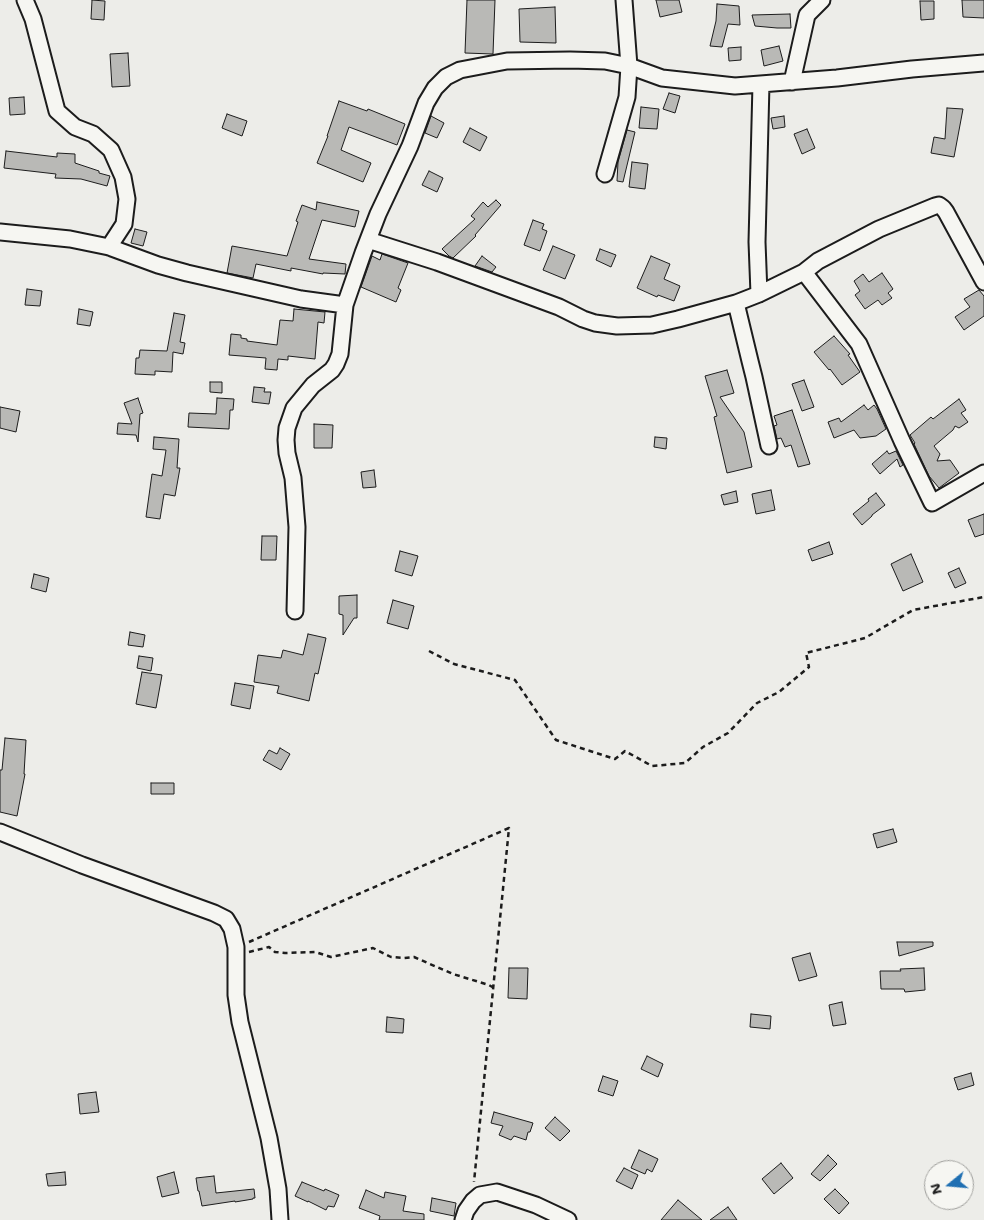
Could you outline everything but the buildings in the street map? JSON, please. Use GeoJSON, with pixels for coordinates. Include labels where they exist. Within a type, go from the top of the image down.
{"type":"FeatureCollection","features":[{"type":"Feature","properties":{"kind":"street"},"geometry":{"type":"LineString","coordinates":[[25,0],[33,19],[57,111],[75,127],[93,134],[111,150],[123,177],[127,199],[124,224],[109,247]]}},
{"type":"Feature","properties":{"kind":"street"},"geometry":{"type":"LineString","coordinates":[[605,174],[628,97],[629,66],[624,0]]}},
{"type":"Feature","properties":{"kind":"street"},"geometry":{"type":"LineString","coordinates":[[792,82],[807,15],[822,0]]}},
{"type":"Feature","properties":{"kind":"street"},"geometry":{"type":"LineString","coordinates":[[296,611],[298,527],[287,453],[287,428],[294,408],[336,364],[340,354],[345,305],[368,240],[410,146],[426,103],[435,88],[446,77],[460,70],[507,61],[604,60],[629,66],[662,78],[736,86],[984,63]]}},
{"type":"Feature","properties":{"kind":"street"},"geometry":{"type":"LineString","coordinates":[[759,294],[757,242],[761,84]]}},
{"type":"Feature","properties":{"kind":"street"},"geometry":{"type":"LineString","coordinates":[[368,240],[437,262],[558,307],[595,323],[617,326],[652,325],[736,303],[759,294],[804,272],[818,261],[879,229],[939,205],[946,212],[984,282]]}},
{"type":"Feature","properties":{"kind":"street"},"geometry":{"type":"LineString","coordinates":[[0,232],[70,239],[109,247],[158,265],[187,273],[301,299],[345,305]]}},
{"type":"Feature","properties":{"kind":"street"},"geometry":{"type":"LineString","coordinates":[[804,272],[859,344],[932,504],[984,473]]}},
{"type":"Feature","properties":{"kind":"street"},"geometry":{"type":"LineString","coordinates":[[736,303],[769,446]]}},
{"type":"Feature","properties":{"kind":"street"},"geometry":{"type":"LineString","coordinates":[[0,832],[226,919],[232,930],[236,947],[236,995],[240,1022],[269,1138],[278,1189],[280,1220]]}},
{"type":"Feature","properties":{"kind":"street"},"geometry":{"type":"LineString","coordinates":[[463,1220],[472,1201],[480,1194],[497,1192],[536,1205],[568,1220]]}},
{"type":"Feature","properties":{"kind":"path"},"geometry":{"type":"LineString","coordinates":[[429,651],[454,664],[515,680],[556,740],[615,759],[626,750],[652,766],[685,762],[703,747],[728,733],[757,703],[779,692],[809,667],[806,653],[865,638],[913,610],[984,597]]}},
{"type":"Feature","properties":{"kind":"path"},"geometry":{"type":"LineString","coordinates":[[472,1201],[494,988],[509,828],[236,947],[244,953],[269,947],[275,952],[286,954],[315,952],[331,957],[373,948],[390,957],[414,957],[453,974],[489,984],[494,988]]}}]}
